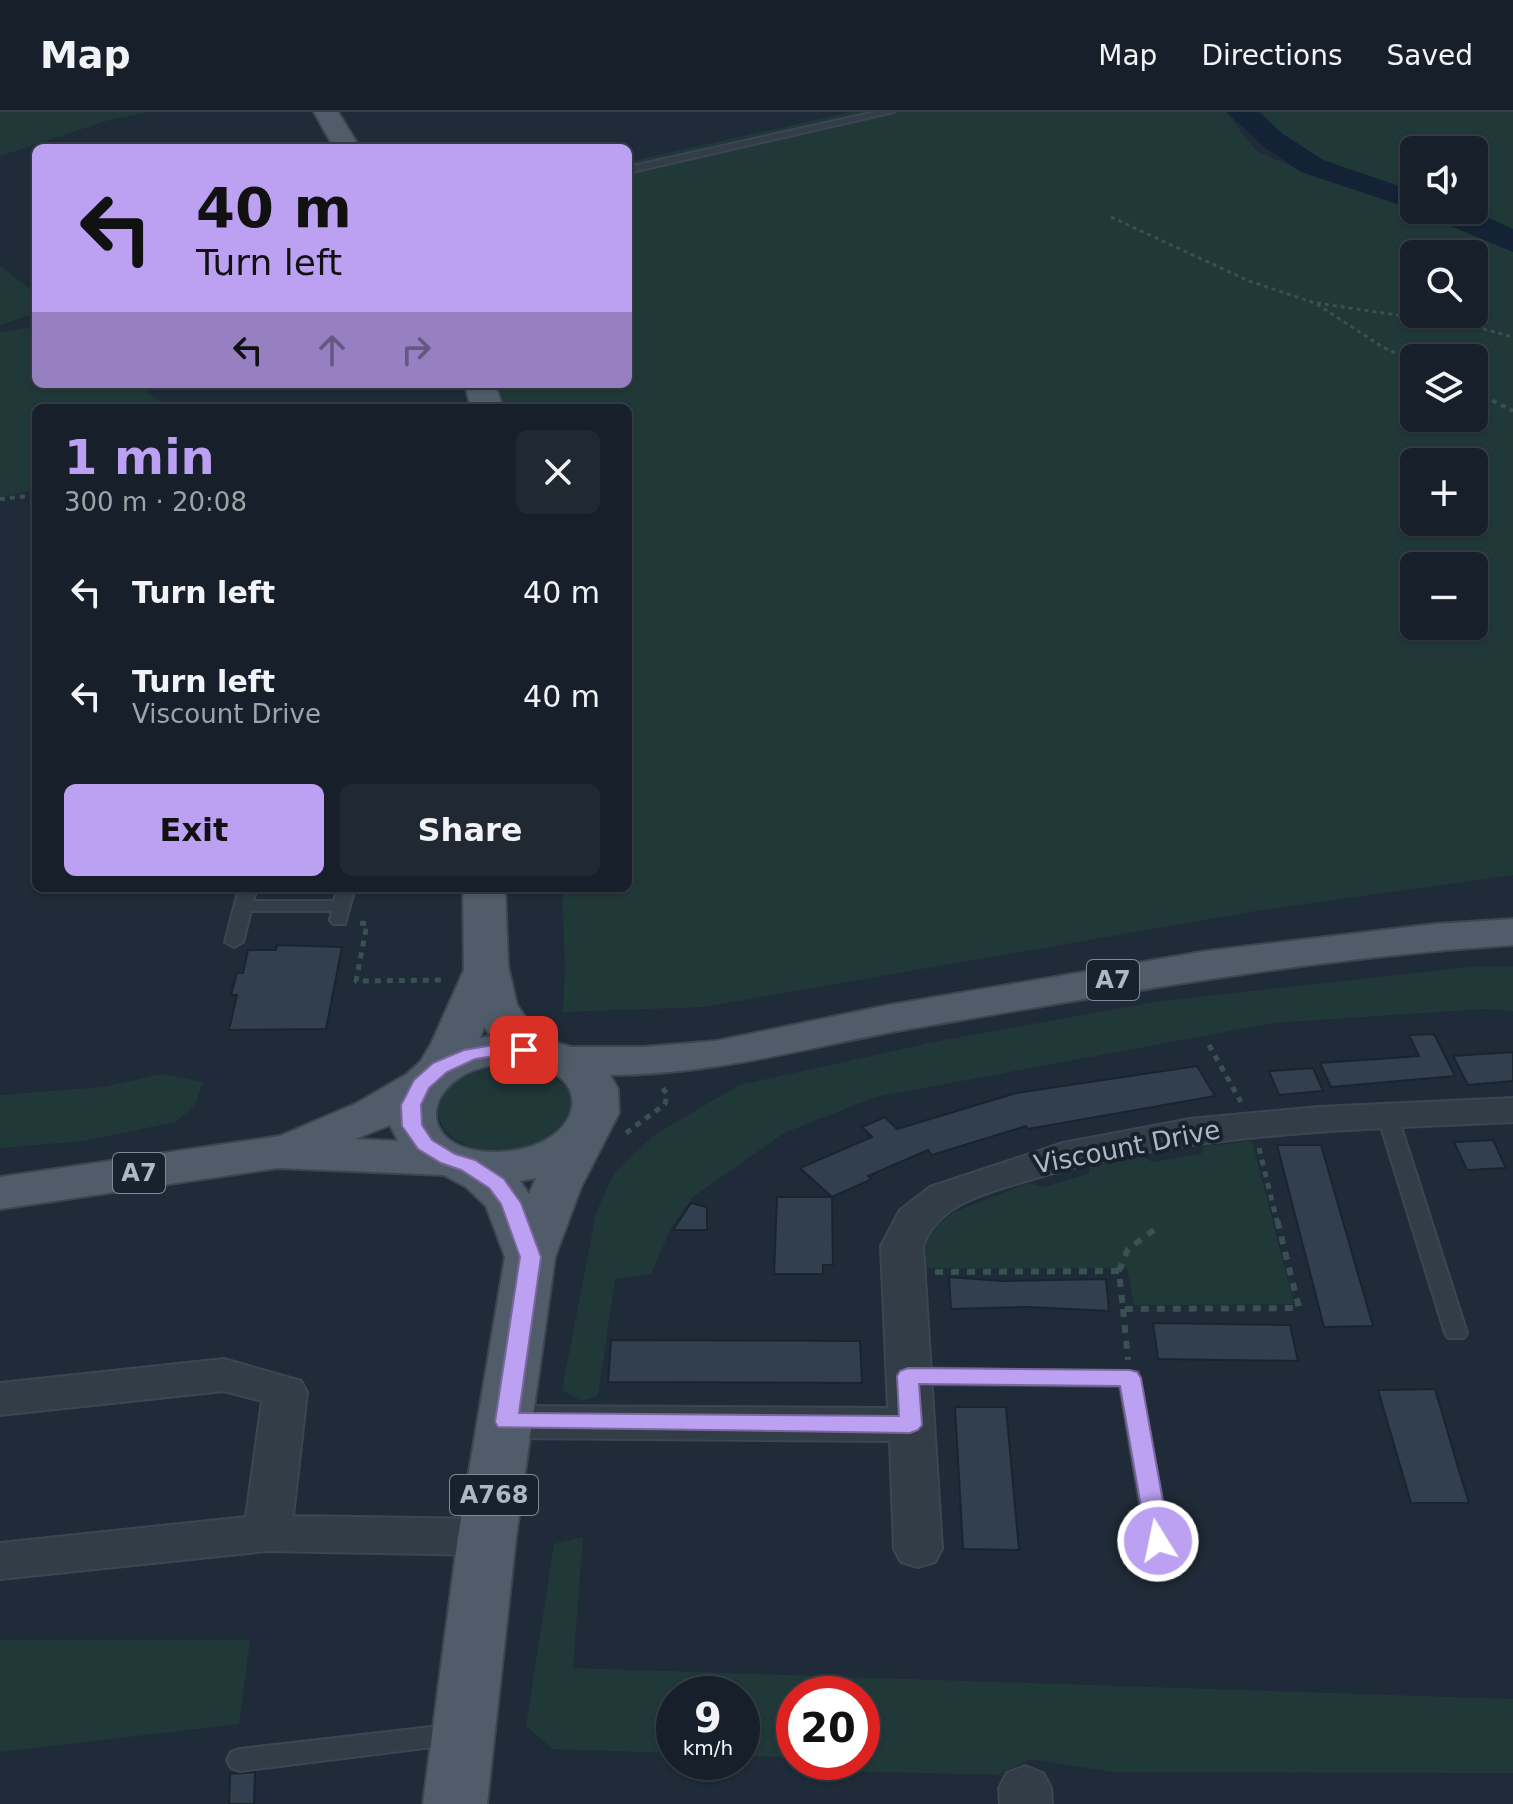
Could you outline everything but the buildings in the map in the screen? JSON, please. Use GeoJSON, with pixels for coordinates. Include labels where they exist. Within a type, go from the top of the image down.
{"type":"FeatureCollection","features":[{"type":"Feature","properties":{"kind":"main road"},"geometry":{"type":"LineString","coordinates":[[326,112],[345,144]]}},
{"type":"Feature","properties":{"kind":"main road"},"geometry":{"type":"LineString","coordinates":[[484,892],[485,972],[499,1017],[514,1034],[584,1073],[595,1088],[598,1104],[597,1133],[545,1159],[520,1166],[494,1168],[458,1162],[425,1144],[412,1126],[411,1105],[463,1020],[485,972]]}},
{"type":"Feature","properties":{"kind":"main road","name":"A7"},"geometry":{"type":"LineString","coordinates":[[555,1057],[643,1061],[716,1055],[889,1019],[1207,964],[1435,937],[1513,932]]}},
{"type":"Feature","properties":{"kind":"main road"},"geometry":{"type":"LineString","coordinates":[[430,1076],[483,1052],[506,1049],[555,1057]]}},
{"type":"Feature","properties":{"kind":"main road","name":"A7"},"geometry":{"type":"LineString","coordinates":[[597,1133],[656,1080],[716,1055]]}},
{"type":"Feature","properties":{"kind":"main road","name":"A7"},"geometry":{"type":"LineString","coordinates":[[278,1152],[374,1114],[430,1076]]}},
{"type":"Feature","properties":{"kind":"main road","name":"A768"},"geometry":{"type":"LineString","coordinates":[[455,1804],[487,1537],[530,1257],[556,1187],[597,1133]]}},
{"type":"Feature","properties":{"kind":"main road","name":"A7"},"geometry":{"type":"LineString","coordinates":[[0,1193],[278,1152],[458,1162]]}},
{"type":"Feature","properties":{"kind":"main road","name":"A768"},"geometry":{"type":"LineString","coordinates":[[458,1162],[497,1183],[511,1203],[530,1257]]}},
{"type":"Feature","properties":{"kind":"street","name":"Viscount Drive"},"geometry":{"type":"LineString","coordinates":[[918,1549],[902,1246],[909,1225],[928,1206],[960,1190],[1037,1162],[1082,1151],[1253,1124],[1513,1110]]}},
{"type":"Feature","properties":{"kind":"street"},"geometry":{"type":"LineString","coordinates":[[0,1399],[224,1375],[285,1392],[267,1533]]}},
{"type":"Feature","properties":{"kind":"street"},"geometry":{"type":"LineString","coordinates":[[506,1422],[910,1425]]}},
{"type":"Feature","properties":{"kind":"street"},"geometry":{"type":"LineString","coordinates":[[0,1561],[267,1533],[487,1537]]}},
{"type":"Feature","properties":{"kind":"lane"},"geometry":{"type":"LineString","coordinates":[[632,169],[889,112]]}},
{"type":"Feature","properties":{"kind":"lane"},"geometry":{"type":"LineString","coordinates":[[234,942],[247,892]]}},
{"type":"Feature","properties":{"kind":"lane"},"geometry":{"type":"LineString","coordinates":[[243,906],[342,905]]}},
{"type":"Feature","properties":{"kind":"lane"},"geometry":{"type":"LineString","coordinates":[[1388,1117],[1456,1333]]}},
{"type":"Feature","properties":{"kind":"lane"},"geometry":{"type":"LineString","coordinates":[[908,1376],[1130,1378],[1158,1541]]}},
{"type":"Feature","properties":{"kind":"lane"},"geometry":{"type":"LineString","coordinates":[[240,1760],[463,1734]]}},
{"type":"Feature","properties":{"kind":"path"},"geometry":{"type":"LineString","coordinates":[[1111,217],[1249,281],[1315,303],[1476,327],[1513,337]]}},
{"type":"Feature","properties":{"kind":"path"},"geometry":{"type":"LineString","coordinates":[[1315,303],[1400,355]]}},
{"type":"Feature","properties":{"kind":"path"},"geometry":{"type":"LineString","coordinates":[[1488,399],[1513,411]]}},
{"type":"Feature","properties":{"kind":"path"},"geometry":{"type":"LineString","coordinates":[[0,499],[32,495]]}},
{"type":"Feature","properties":{"kind":"path"},"geometry":{"type":"LineString","coordinates":[[342,905],[367,924],[356,981],[449,980],[439,1018],[463,1020]]}},
{"type":"Feature","properties":{"kind":"path"},"geometry":{"type":"LineString","coordinates":[[1123,1309],[1299,1308],[1253,1124],[1209,1045]]}},
{"type":"Feature","properties":{"kind":"path"},"geometry":{"type":"LineString","coordinates":[[597,1133],[665,1104],[667,1094],[656,1080]]}},
{"type":"Feature","properties":{"kind":"path"},"geometry":{"type":"LineString","coordinates":[[1130,1378],[1119,1271],[1122,1254],[1134,1241],[1158,1227]]}},
{"type":"Feature","properties":{"kind":"path"},"geometry":{"type":"LineString","coordinates":[[902,1272],[1119,1271]]}},
{"type":"Feature","properties":{"kind":"green space"},"geometry":{"type":"Polygon","coordinates":[[[0,112],[150,112],[109,120],[0,156],[0,112]]]}},
{"type":"Feature","properties":{"kind":"green space"},"geometry":{"type":"Polygon","coordinates":[[[851,112],[1226,112],[1256,151],[1305,172],[1400,205],[1400,224],[1464,224],[1513,247],[1513,875],[1256,911],[703,1007],[563,1012],[562,892],[632,892],[632,404],[501,404],[497,388],[632,388],[632,161],[851,112]]]}},
{"type":"Feature","properties":{"kind":"green space"},"geometry":{"type":"Polygon","coordinates":[[[1262,112],[1513,112],[1513,230],[1488,220],[1488,136],[1400,136],[1400,187],[1331,163],[1292,142],[1262,112]]]}},
{"type":"Feature","properties":{"kind":"green space"},"geometry":{"type":"Polygon","coordinates":[[[0,266],[32,290],[32,314],[0,325],[0,266]]]}},
{"type":"Feature","properties":{"kind":"green space"},"geometry":{"type":"Polygon","coordinates":[[[32,328],[32,388],[142,388],[163,404],[32,404],[32,491],[0,497],[0,333],[32,328]]]}},
{"type":"Feature","properties":{"kind":"green space"},"geometry":{"type":"Polygon","coordinates":[[[1479,966],[1513,966],[1513,1011],[1482,1009],[1273,1023],[875,1097],[784,1133],[693,1197],[671,1228],[651,1274],[615,1279],[598,1396],[581,1401],[562,1390],[596,1213],[614,1173],[653,1136],[739,1085],[938,1041],[1161,1001],[1479,966]]]}},
{"type":"Feature","properties":{"kind":"green space"},"geometry":{"type":"Polygon","coordinates":[[[515,1066],[550,1076],[568,1091],[572,1108],[564,1125],[547,1139],[524,1149],[496,1152],[468,1146],[454,1138],[440,1119],[442,1098],[449,1089],[473,1073],[515,1066]]]}},
{"type":"Feature","properties":{"kind":"green space"},"geometry":{"type":"Polygon","coordinates":[[[162,1074],[203,1082],[195,1105],[176,1122],[83,1141],[0,1148],[0,1095],[103,1087],[162,1074]]]}},
{"type":"Feature","properties":{"kind":"green space"},"geometry":{"type":"Polygon","coordinates":[[[1252,1141],[1294,1304],[1134,1305],[1127,1268],[924,1268],[926,1244],[934,1227],[954,1212],[1029,1183],[1044,1187],[1089,1174],[1090,1165],[1140,1156],[1153,1162],[1201,1154],[1205,1146],[1252,1141]]]}},
{"type":"Feature","properties":{"kind":"green space"},"geometry":{"type":"Polygon","coordinates":[[[583,1537],[573,1668],[816,1676],[776,1676],[776,1757],[760,1756],[760,1676],[656,1676],[656,1752],[553,1749],[526,1726],[554,1544],[583,1537]]]}},
{"type":"Feature","properties":{"kind":"green space"},"geometry":{"type":"Polygon","coordinates":[[[0,1640],[250,1640],[239,1724],[0,1752],[0,1640]]]}},
{"type":"Feature","properties":{"kind":"green space"},"geometry":{"type":"Polygon","coordinates":[[[880,1678],[1513,1699],[1513,1773],[1112,1772],[1031,1759],[998,1775],[880,1772],[880,1678]]]}},
{"type":"Feature","properties":{"kind":"waterway"},"geometry":{"type":"LineString","coordinates":[[1241,112],[1273,140],[1312,166],[1400,196]]}},
{"type":"Feature","properties":{"kind":"waterway"},"geometry":{"type":"LineString","coordinates":[[1478,224],[1513,242]]}},
{"type":"Feature","properties":{"kind":"route"},"geometry":{"type":"LineString","coordinates":[[524,1050],[471,1054],[440,1068],[421,1085],[411,1105],[412,1126],[425,1144],[497,1183],[511,1203],[530,1257],[506,1422],[910,1425],[908,1376],[1130,1378],[1158,1541]]}}]}
